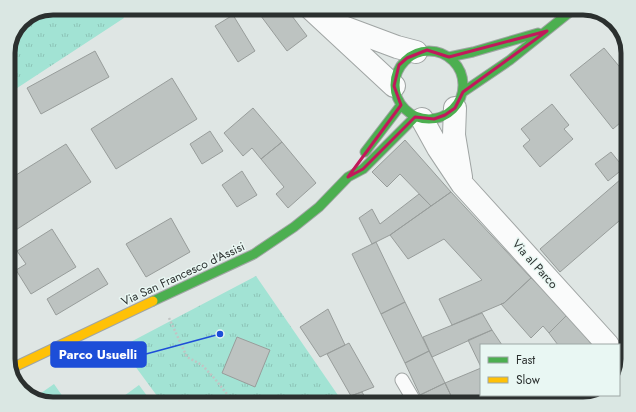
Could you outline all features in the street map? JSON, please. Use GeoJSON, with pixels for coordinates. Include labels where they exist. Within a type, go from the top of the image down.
{"type":"FeatureCollection","features":[{"type":"Feature","properties":{"kind":"street"},"geometry":{"type":"LineString","coordinates":[[317,15],[397,96],[407,112],[418,118],[434,119],[445,115],[459,100],[566,15]]}},
{"type":"Feature","properties":{"kind":"street"},"geometry":{"type":"LineString","coordinates":[[320,15],[397,47],[416,52]]}},
{"type":"Feature","properties":{"kind":"street"},"geometry":{"type":"LineString","coordinates":[[449,57],[473,52],[547,31]]}},
{"type":"Feature","properties":{"kind":"street"},"geometry":{"type":"LineString","coordinates":[[397,96],[395,75],[399,65],[416,52],[427,50],[438,52],[449,57],[456,64],[461,72],[463,82],[454,135],[462,184]]}},
{"type":"Feature","properties":{"kind":"street","name":"Via San Francesco d'Assisi"},"geometry":{"type":"LineString","coordinates":[[16,366],[254,254],[272,243],[318,207],[348,177],[397,96]]}},
{"type":"Feature","properties":{"kind":"street","name":"Via San Francesco d'Assisi"},"geometry":{"type":"LineString","coordinates":[[348,177],[363,169],[418,118]]}},
{"type":"Feature","properties":{"kind":"street","name":"Via al Parco"},"geometry":{"type":"LineString","coordinates":[[418,118],[462,184],[609,344]]}},
{"type":"Feature","properties":{"kind":"lane"},"geometry":{"type":"LineString","coordinates":[[402,380],[412,397]]}},
{"type":"Feature","properties":{"kind":"path"},"geometry":{"type":"LineString","coordinates":[[163,296],[170,321],[187,358],[202,365],[216,379],[230,397]]}},
{"type":"Feature","properties":{"kind":"highlighted area"},"geometry":{"type":"Polygon","coordinates":[[[547,31],[463,92],[455,108],[445,115],[434,119],[415,117],[363,169],[348,177],[401,105],[394,86],[399,65],[407,58],[427,50],[449,57],[547,31]]]}},
{"type":"Feature","properties":{"kind":"green space"},"geometry":{"type":"Polygon","coordinates":[[[48,15],[122,15],[124,18],[15,89],[16,43],[23,30],[34,20],[48,15]]]}},
{"type":"Feature","properties":{"kind":"green space"},"geometry":{"type":"Polygon","coordinates":[[[256,276],[339,397],[158,397],[121,347],[256,276]]]}},
{"type":"Feature","properties":{"kind":"green space"},"geometry":{"type":"Polygon","coordinates":[[[54,384],[63,397],[53,397],[39,394],[54,384]]]}},
{"type":"Feature","properties":{"kind":"green space"},"geometry":{"type":"Polygon","coordinates":[[[139,385],[148,397],[123,397],[139,385]]]}},
{"type":"Feature","properties":{"kind":"building"},"geometry":{"type":"Polygon","coordinates":[[[233,15],[255,51],[238,62],[215,26],[233,15]]]}},
{"type":"Feature","properties":{"kind":"building"},"geometry":{"type":"Polygon","coordinates":[[[260,15],[291,15],[307,36],[287,51],[260,15]]]}},
{"type":"Feature","properties":{"kind":"building"},"geometry":{"type":"Polygon","coordinates":[[[604,48],[621,69],[621,122],[613,129],[570,75],[604,48]]]}},
{"type":"Feature","properties":{"kind":"building"},"geometry":{"type":"Polygon","coordinates":[[[95,51],[109,77],[41,114],[27,88],[95,51]]]}},
{"type":"Feature","properties":{"kind":"building"},"geometry":{"type":"Polygon","coordinates":[[[172,78],[197,119],[116,169],[91,129],[172,78]]]}},
{"type":"Feature","properties":{"kind":"building"},"geometry":{"type":"Polygon","coordinates":[[[552,104],[569,125],[564,129],[573,139],[540,167],[523,146],[530,140],[521,129],[552,104]]]}},
{"type":"Feature","properties":{"kind":"building"},"geometry":{"type":"Polygon","coordinates":[[[253,108],[282,142],[261,159],[252,148],[243,156],[224,133],[253,108]]]}},
{"type":"Feature","properties":{"kind":"building"},"geometry":{"type":"Polygon","coordinates":[[[210,131],[223,151],[202,164],[190,144],[210,131]]]}},
{"type":"Feature","properties":{"kind":"building"},"geometry":{"type":"Polygon","coordinates":[[[405,140],[451,192],[431,206],[400,174],[387,187],[372,172],[405,140]]]}},
{"type":"Feature","properties":{"kind":"building"},"geometry":{"type":"Polygon","coordinates":[[[282,142],[316,183],[288,208],[276,194],[284,187],[261,159],[282,142]]]}},
{"type":"Feature","properties":{"kind":"building"},"geometry":{"type":"Polygon","coordinates":[[[66,144],[91,182],[15,230],[15,176],[66,144]]]}},
{"type":"Feature","properties":{"kind":"building"},"geometry":{"type":"Polygon","coordinates":[[[611,152],[621,164],[621,170],[608,181],[595,164],[611,152]]]}},
{"type":"Feature","properties":{"kind":"building"},"geometry":{"type":"Polygon","coordinates":[[[242,171],[257,195],[237,207],[222,185],[242,171]]]}},
{"type":"Feature","properties":{"kind":"building"},"geometry":{"type":"Polygon","coordinates":[[[621,179],[621,223],[619,221],[560,272],[540,249],[621,179]]]}},
{"type":"Feature","properties":{"kind":"building"},"geometry":{"type":"Polygon","coordinates":[[[451,192],[531,278],[504,303],[452,325],[439,299],[482,280],[444,239],[408,259],[390,235],[451,192]]]}},
{"type":"Feature","properties":{"kind":"building"},"geometry":{"type":"Polygon","coordinates":[[[419,194],[431,206],[390,235],[372,244],[359,218],[372,209],[380,224],[419,194]]]}},
{"type":"Feature","properties":{"kind":"building"},"geometry":{"type":"Polygon","coordinates":[[[171,218],[190,252],[146,277],[126,244],[171,218]]]}},
{"type":"Feature","properties":{"kind":"building"},"geometry":{"type":"Polygon","coordinates":[[[52,229],[76,267],[31,294],[16,270],[26,264],[17,251],[52,229]]]}},
{"type":"Feature","properties":{"kind":"building"},"geometry":{"type":"Polygon","coordinates":[[[376,242],[405,302],[381,314],[352,254],[376,242]]]}},
{"type":"Feature","properties":{"kind":"building"},"geometry":{"type":"Polygon","coordinates":[[[98,268],[108,284],[56,315],[47,299],[98,268]]]}},
{"type":"Feature","properties":{"kind":"building"},"geometry":{"type":"Polygon","coordinates":[[[531,278],[568,314],[549,333],[543,326],[531,338],[501,304],[504,303],[531,278]]]}},
{"type":"Feature","properties":{"kind":"building"},"geometry":{"type":"Polygon","coordinates":[[[405,302],[429,351],[405,363],[381,314],[405,302]]]}},
{"type":"Feature","properties":{"kind":"building"},"geometry":{"type":"Polygon","coordinates":[[[328,309],[345,345],[320,357],[300,327],[328,309]]]}},
{"type":"Feature","properties":{"kind":"building"},"geometry":{"type":"Polygon","coordinates":[[[482,313],[492,330],[432,357],[423,337],[482,313]]]}},
{"type":"Feature","properties":{"kind":"building"},"geometry":{"type":"Polygon","coordinates":[[[568,314],[591,344],[557,344],[549,333],[568,314]]]}},
{"type":"Feature","properties":{"kind":"building"},"geometry":{"type":"Polygon","coordinates":[[[492,330],[501,344],[480,344],[480,365],[468,340],[492,330]]]}},
{"type":"Feature","properties":{"kind":"building"},"geometry":{"type":"Polygon","coordinates":[[[237,337],[270,350],[255,387],[222,373],[237,337]]]}},
{"type":"Feature","properties":{"kind":"building"},"geometry":{"type":"Polygon","coordinates":[[[349,343],[374,387],[351,396],[327,354],[349,343]]]}},
{"type":"Feature","properties":{"kind":"building"},"geometry":{"type":"Polygon","coordinates":[[[429,351],[445,383],[420,395],[405,363],[429,351]]]}},
{"type":"Feature","properties":{"kind":"building"},"geometry":{"type":"Polygon","coordinates":[[[480,368],[480,396],[518,396],[452,397],[445,383],[480,368]]]}},
{"type":"Feature","properties":{"kind":"building"},"geometry":{"type":"Polygon","coordinates":[[[445,383],[452,397],[421,397],[420,395],[445,383]]]}},
{"type":"Feature","properties":{"kind":"building"},"geometry":{"type":"Polygon","coordinates":[[[362,392],[365,397],[347,397],[362,392]]]}},
{"type":"Feature","properties":{"kind":"traffic: fast"},"geometry":{"type":"LineString","coordinates":[[463,92],[510,60],[566,15]]}},
{"type":"Feature","properties":{"kind":"traffic: fast"},"geometry":{"type":"LineString","coordinates":[[449,57],[473,52],[538,33]]}},
{"type":"Feature","properties":{"kind":"traffic: fast"},"geometry":{"type":"LineString","coordinates":[[422,51],[436,51],[448,56],[458,66],[463,78],[463,85],[463,92],[458,104],[448,114],[436,119],[422,119],[410,114],[400,104],[395,92],[395,78],[400,66],[410,56],[422,51]]}},
{"type":"Feature","properties":{"kind":"traffic: fast"},"geometry":{"type":"LineString","coordinates":[[365,152],[401,105]]}},
{"type":"Feature","properties":{"kind":"traffic: fast"},"geometry":{"type":"LineString","coordinates":[[153,301],[254,254],[294,227],[319,207],[348,177],[363,169],[415,117]]}},
{"type":"Feature","properties":{"kind":"traffic: slow"},"geometry":{"type":"LineString","coordinates":[[16,366],[153,301]]}},
{"type":"Feature","properties":{"kind":"place","name":"Parco Usuelli"},"geometry":{"type":"Point","coordinates":[220,334]}}]}
